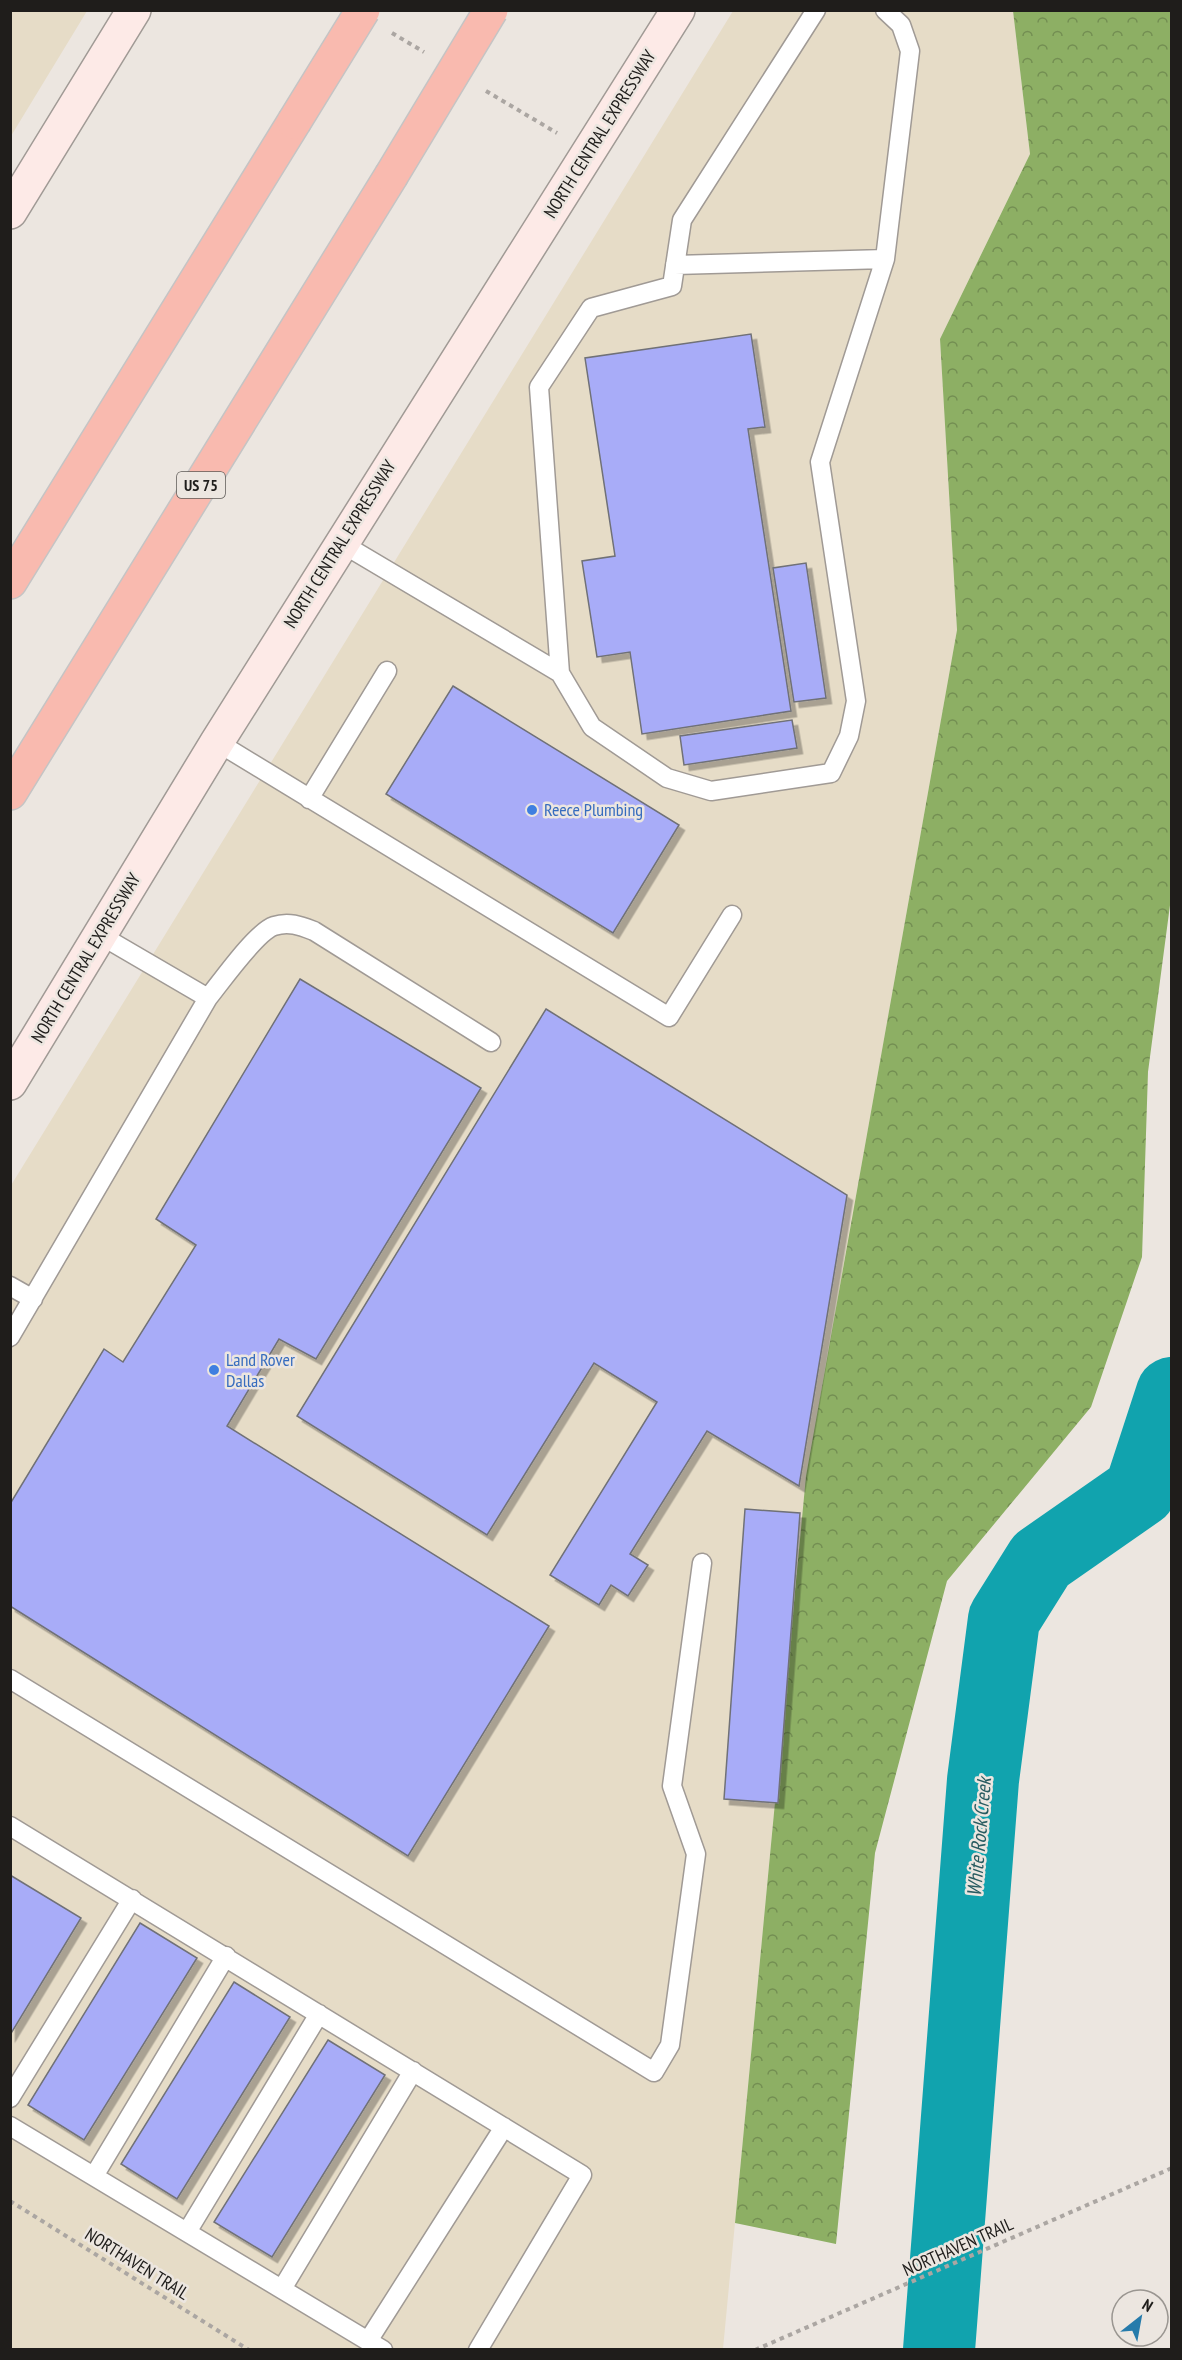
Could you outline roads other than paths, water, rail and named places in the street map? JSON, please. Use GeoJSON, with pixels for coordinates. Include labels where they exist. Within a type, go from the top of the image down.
{"type":"FeatureCollection","features":[{"type":"Feature","properties":{"kind":"highway"},"geometry":{"type":"LineString","coordinates":[[10,582],[363,10]]}},
{"type":"Feature","properties":{"kind":"highway","name":"US 75"},"geometry":{"type":"LineString","coordinates":[[10,794],[491,10]]}},
{"type":"Feature","properties":{"kind":"main road"},"geometry":{"type":"LineString","coordinates":[[10,212],[134,10]]}},
{"type":"Feature","properties":{"kind":"main road","name":"NORTH CENTRAL EXPRESSWAY"},"geometry":{"type":"LineString","coordinates":[[10,1083],[217,742],[678,10]]}},
{"type":"Feature","properties":{"kind":"lane"},"geometry":{"type":"LineString","coordinates":[[816,10],[682,220],[672,286],[591,308],[539,387],[560,673],[592,727],[667,778],[711,791],[831,773],[849,736],[856,701],[820,462],[885,259],[910,51],[901,25],[885,10]]}},
{"type":"Feature","properties":{"kind":"lane"},"geometry":{"type":"LineString","coordinates":[[675,265],[885,259]]}},
{"type":"Feature","properties":{"kind":"lane"},"geometry":{"type":"LineString","coordinates":[[341,543],[560,673]]}},
{"type":"Feature","properties":{"kind":"lane"},"geometry":{"type":"LineString","coordinates":[[309,799],[387,671]]}},
{"type":"Feature","properties":{"kind":"lane"},"geometry":{"type":"LineString","coordinates":[[217,742],[669,1017],[732,915]]}},
{"type":"Feature","properties":{"kind":"lane"},"geometry":{"type":"LineString","coordinates":[[10,1337],[208,998],[247,949],[272,926],[294,923],[315,931],[491,1042]]}},
{"type":"Feature","properties":{"kind":"lane"},"geometry":{"type":"LineString","coordinates":[[100,934],[208,998]]}},
{"type":"Feature","properties":{"kind":"lane"},"geometry":{"type":"LineString","coordinates":[[10,1286],[33,1299]]}},
{"type":"Feature","properties":{"kind":"lane"},"geometry":{"type":"LineString","coordinates":[[10,1679],[654,2072],[670,2044],[696,1854],[672,1786],[702,1563]]}},
{"type":"Feature","properties":{"kind":"lane"},"geometry":{"type":"LineString","coordinates":[[10,1826],[582,2175],[478,2349]]}},
{"type":"Feature","properties":{"kind":"lane"},"geometry":{"type":"LineString","coordinates":[[10,2098],[132,1899]]}},
{"type":"Feature","properties":{"kind":"lane"},"geometry":{"type":"LineString","coordinates":[[94,2176],[226,1956]]}},
{"type":"Feature","properties":{"kind":"lane"},"geometry":{"type":"LineString","coordinates":[[187,2232],[319,2014]]}},
{"type":"Feature","properties":{"kind":"lane"},"geometry":{"type":"LineString","coordinates":[[282,2289],[413,2072]]}},
{"type":"Feature","properties":{"kind":"lane"},"geometry":{"type":"LineString","coordinates":[[10,2126],[376,2345],[504,2127]]}},
{"type":"Feature","properties":{"kind":"waterway","name":"White Rock Creek"},"geometry":{"type":"LineString","coordinates":[[939,2350],[983,1780],[1004,1619],[1041,1560],[1140,1491],[1172,1393]]}},
{"type":"Feature","properties":{"kind":"waterway"},"geometry":{"type":"LineString","coordinates":[[1140,1491],[1172,1486]]}},
{"type":"Feature","properties":{"kind":"place","name":"Reece Plumbing"},"geometry":{"type":"Point","coordinates":[532,810]}},
{"type":"Feature","properties":{"kind":"place","name":"Land Rover Dallas"},"geometry":{"type":"Point","coordinates":[214,1370]}}]}
